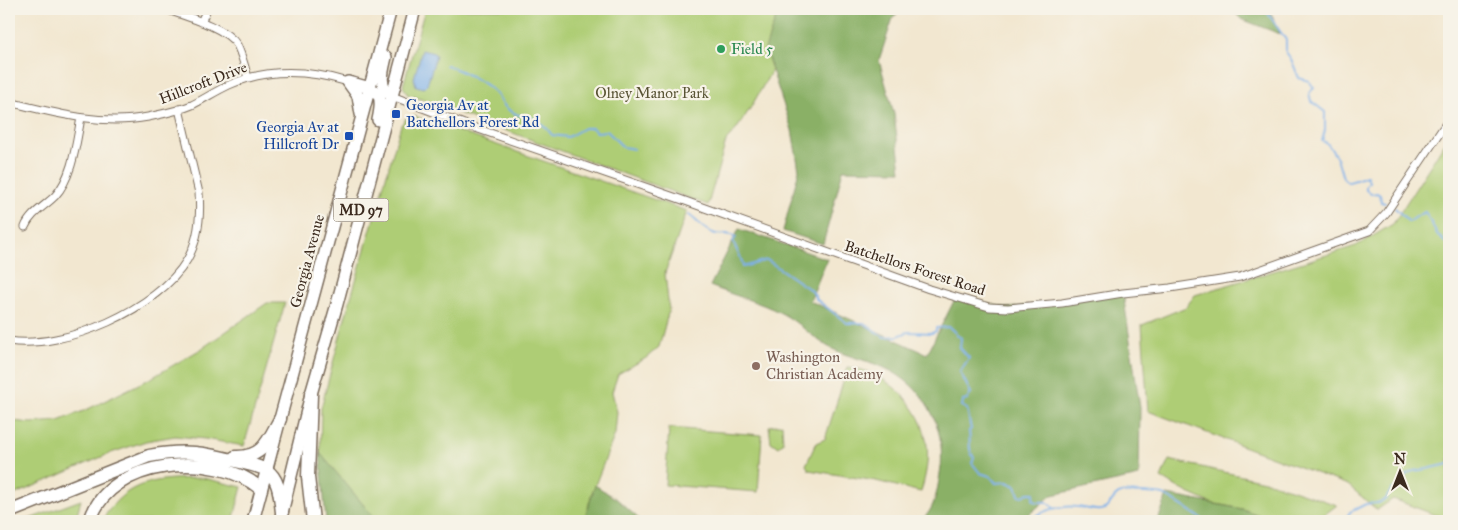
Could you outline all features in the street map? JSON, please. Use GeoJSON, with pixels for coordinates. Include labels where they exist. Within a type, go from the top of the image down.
{"type":"FeatureCollection","features":[{"type":"Feature","properties":{"kind":"highway"},"geometry":{"type":"LineString","coordinates":[[311,394],[308,477],[313,521]]}},
{"type":"Feature","properties":{"kind":"highway"},"geometry":{"type":"LineString","coordinates":[[217,456],[249,457],[256,454],[265,446],[280,419]]}},
{"type":"Feature","properties":{"kind":"highway"},"geometry":{"type":"LineString","coordinates":[[9,512],[149,456],[170,452],[193,452],[217,456],[266,470],[275,480],[279,492],[281,517]]}},
{"type":"Feature","properties":{"kind":"highway"},"geometry":{"type":"LineString","coordinates":[[90,521],[102,500],[115,487],[131,476],[155,468],[179,465],[207,467],[238,474],[252,480],[261,489]]}},
{"type":"Feature","properties":{"kind":"main road","name":"Georgia Avenue"},"geometry":{"type":"LineString","coordinates":[[254,521],[266,470],[391,9]]}},
{"type":"Feature","properties":{"kind":"main road"},"geometry":{"type":"LineString","coordinates":[[392,96],[383,88],[382,79],[398,9]]}},
{"type":"Feature","properties":{"kind":"main road","name":"MD 97"},"geometry":{"type":"LineString","coordinates":[[281,517],[311,394],[337,304],[415,9]]}},
{"type":"Feature","properties":{"kind":"main road"},"geometry":{"type":"LineString","coordinates":[[348,82],[361,78],[367,73],[372,55],[386,30]]}},
{"type":"Feature","properties":{"kind":"main road"},"geometry":{"type":"LineString","coordinates":[[348,82],[374,90],[380,96],[381,103],[369,161],[363,203]]}},
{"type":"Feature","properties":{"kind":"main road"},"geometry":{"type":"LineString","coordinates":[[348,82],[358,96],[362,119]]}},
{"type":"Feature","properties":{"kind":"street"},"geometry":{"type":"LineString","coordinates":[[165,9],[201,22],[231,37],[241,54],[248,78]]}},
{"type":"Feature","properties":{"kind":"street"},"geometry":{"type":"LineString","coordinates":[[201,22],[207,9]]}},
{"type":"Feature","properties":{"kind":"street","name":"Hillcroft Drive"},"geometry":{"type":"LineString","coordinates":[[9,102],[80,118],[145,118],[192,105],[227,86],[248,78],[296,72],[348,82]]}},
{"type":"Feature","properties":{"kind":"street","name":"Batchellors Forest Road"},"geometry":{"type":"LineString","coordinates":[[392,96],[464,124],[677,198],[929,290],[989,307],[1008,308],[1062,303],[1240,276],[1269,268],[1369,231],[1386,214],[1449,118]]}},
{"type":"Feature","properties":{"kind":"street"},"geometry":{"type":"LineString","coordinates":[[9,342],[26,343],[56,339],[77,334],[103,324],[126,313],[152,296],[180,270],[187,260],[197,234],[200,207],[199,193],[179,110]]}},
{"type":"Feature","properties":{"kind":"street"},"geometry":{"type":"LineString","coordinates":[[25,227],[28,220],[56,195],[63,183],[70,164],[80,118]]}},
{"type":"Feature","properties":{"kind":"green space","name":"Olney Manor Park"},"geometry":{"type":"Polygon","coordinates":[[[425,9],[807,9],[751,107],[736,130],[726,141],[708,205],[407,94],[403,86],[425,9]]]}},
{"type":"Feature","properties":{"kind":"green space"},"geometry":{"type":"Polygon","coordinates":[[[779,9],[901,9],[893,18],[879,60],[894,114],[901,171],[843,170],[823,244],[783,231],[799,170],[792,130],[765,49],[779,9]]]}},
{"type":"Feature","properties":{"kind":"green space"},"geometry":{"type":"Polygon","coordinates":[[[1231,9],[1269,9],[1280,34],[1241,19],[1231,9]]]}},
{"type":"Feature","properties":{"kind":"green space"},"geometry":{"type":"Polygon","coordinates":[[[408,116],[414,116],[687,211],[665,273],[669,310],[659,347],[646,358],[618,374],[612,392],[617,412],[615,434],[592,493],[584,521],[377,521],[320,454],[321,408],[401,125],[408,116]]]}},
{"type":"Feature","properties":{"kind":"green space"},"geometry":{"type":"Polygon","coordinates":[[[1449,136],[1449,520],[1393,499],[1377,510],[1348,485],[1148,411],[1142,325],[1186,307],[1195,295],[1356,246],[1393,224],[1449,136]]]}},
{"type":"Feature","properties":{"kind":"green space"},"geometry":{"type":"Polygon","coordinates":[[[739,229],[827,259],[810,301],[927,354],[956,297],[1008,308],[1123,293],[1140,408],[1139,476],[1052,495],[1021,521],[920,521],[929,512],[934,500],[938,487],[941,458],[938,428],[925,401],[916,390],[891,371],[827,346],[773,309],[710,286],[739,229]]]}},
{"type":"Feature","properties":{"kind":"green space"},"geometry":{"type":"Polygon","coordinates":[[[267,303],[285,303],[244,446],[175,436],[146,441],[111,453],[9,497],[9,428],[13,421],[31,423],[58,421],[86,410],[153,377],[201,349],[267,303]]]}},
{"type":"Feature","properties":{"kind":"green space"},"geometry":{"type":"Polygon","coordinates":[[[848,367],[862,370],[889,383],[901,393],[919,418],[927,446],[926,469],[921,492],[876,481],[809,470],[806,465],[816,443],[825,439],[848,367]]]}},
{"type":"Feature","properties":{"kind":"green space"},"geometry":{"type":"Polygon","coordinates":[[[782,424],[783,443],[778,447],[771,442],[769,426],[782,424]]]}},
{"type":"Feature","properties":{"kind":"green space"},"geometry":{"type":"Polygon","coordinates":[[[669,428],[762,435],[758,492],[665,485],[669,428]]]}},
{"type":"Feature","properties":{"kind":"green space"},"geometry":{"type":"Polygon","coordinates":[[[320,453],[377,521],[326,521],[320,453]]]}},
{"type":"Feature","properties":{"kind":"green space"},"geometry":{"type":"Polygon","coordinates":[[[1169,460],[1269,482],[1337,505],[1324,515],[1320,521],[1275,521],[1242,509],[1211,503],[1161,478],[1169,460]]]}},
{"type":"Feature","properties":{"kind":"green space"},"geometry":{"type":"Polygon","coordinates":[[[203,478],[242,487],[233,521],[102,521],[111,507],[122,496],[133,489],[158,481],[203,478]]]}},
{"type":"Feature","properties":{"kind":"green space"},"geometry":{"type":"Polygon","coordinates":[[[595,485],[618,500],[641,521],[584,521],[595,485]]]}},
{"type":"Feature","properties":{"kind":"green space"},"geometry":{"type":"Polygon","coordinates":[[[1167,495],[1242,509],[1275,521],[1158,521],[1167,495]]]}},
{"type":"Feature","properties":{"kind":"green space"},"geometry":{"type":"Polygon","coordinates":[[[81,500],[75,521],[24,521],[81,500]]]}},
{"type":"Feature","properties":{"kind":"water"},"geometry":{"type":"Polygon","coordinates":[[[422,50],[434,53],[436,56],[427,85],[424,88],[416,86],[414,78],[422,50]]]}},
{"type":"Feature","properties":{"kind":"waterway"},"geometry":{"type":"LineString","coordinates":[[1265,9],[1286,40],[1286,52],[1299,78],[1309,81],[1314,88],[1309,93],[1311,101],[1325,112],[1325,130],[1322,141],[1327,143],[1337,158],[1343,178],[1348,182],[1367,176],[1369,182],[1366,190],[1371,194],[1377,193],[1380,195],[1381,202],[1385,203]]}},
{"type":"Feature","properties":{"kind":"waterway"},"geometry":{"type":"LineString","coordinates":[[446,65],[481,82],[493,90],[509,110],[517,115],[534,119],[545,126],[552,135],[568,137],[584,128],[592,128],[597,132],[607,131],[623,147],[634,149]]}},
{"type":"Feature","properties":{"kind":"waterway"},"geometry":{"type":"LineString","coordinates":[[1395,208],[1409,222],[1425,212],[1437,234],[1449,245]]}},
{"type":"Feature","properties":{"kind":"waterway"},"geometry":{"type":"LineString","coordinates":[[689,215],[712,233],[729,234],[736,237],[733,241],[743,267],[767,260],[812,291],[817,300],[847,323],[864,323],[884,337],[898,336],[908,332],[932,333],[936,331],[936,328],[949,327],[961,338],[960,348],[969,358],[960,372],[971,393],[967,400],[963,401],[962,406],[967,409],[971,429],[969,431],[970,448],[974,458],[972,463],[980,473],[990,476],[996,483],[1007,482],[1016,486],[1019,495],[1023,496],[1028,493],[1034,493],[1033,499],[1036,502],[1047,502],[1053,507]]}},
{"type":"Feature","properties":{"kind":"waterway"},"geometry":{"type":"LineString","coordinates":[[1344,521],[1350,512],[1366,504],[1379,503],[1386,499],[1391,490],[1401,486],[1406,475],[1413,471],[1449,464]]}},
{"type":"Feature","properties":{"kind":"waterway"},"geometry":{"type":"LineString","coordinates":[[1028,521],[1046,511],[1058,508],[1078,507],[1101,510],[1107,507],[1121,493],[1163,495],[1205,521]]}},
{"type":"Feature","properties":{"kind":"place","name":"Field 5"},"geometry":{"type":"Point","coordinates":[721,49]}},
{"type":"Feature","properties":{"kind":"place","name":"Georgia Av at Batchellors Forest Rd"},"geometry":{"type":"Point","coordinates":[396,114]}},
{"type":"Feature","properties":{"kind":"place","name":"Georgia Av at Hillcroft Dr"},"geometry":{"type":"Point","coordinates":[349,136]}},
{"type":"Feature","properties":{"kind":"place","name":"Washington Christian Academy"},"geometry":{"type":"Point","coordinates":[756,366]}}]}
